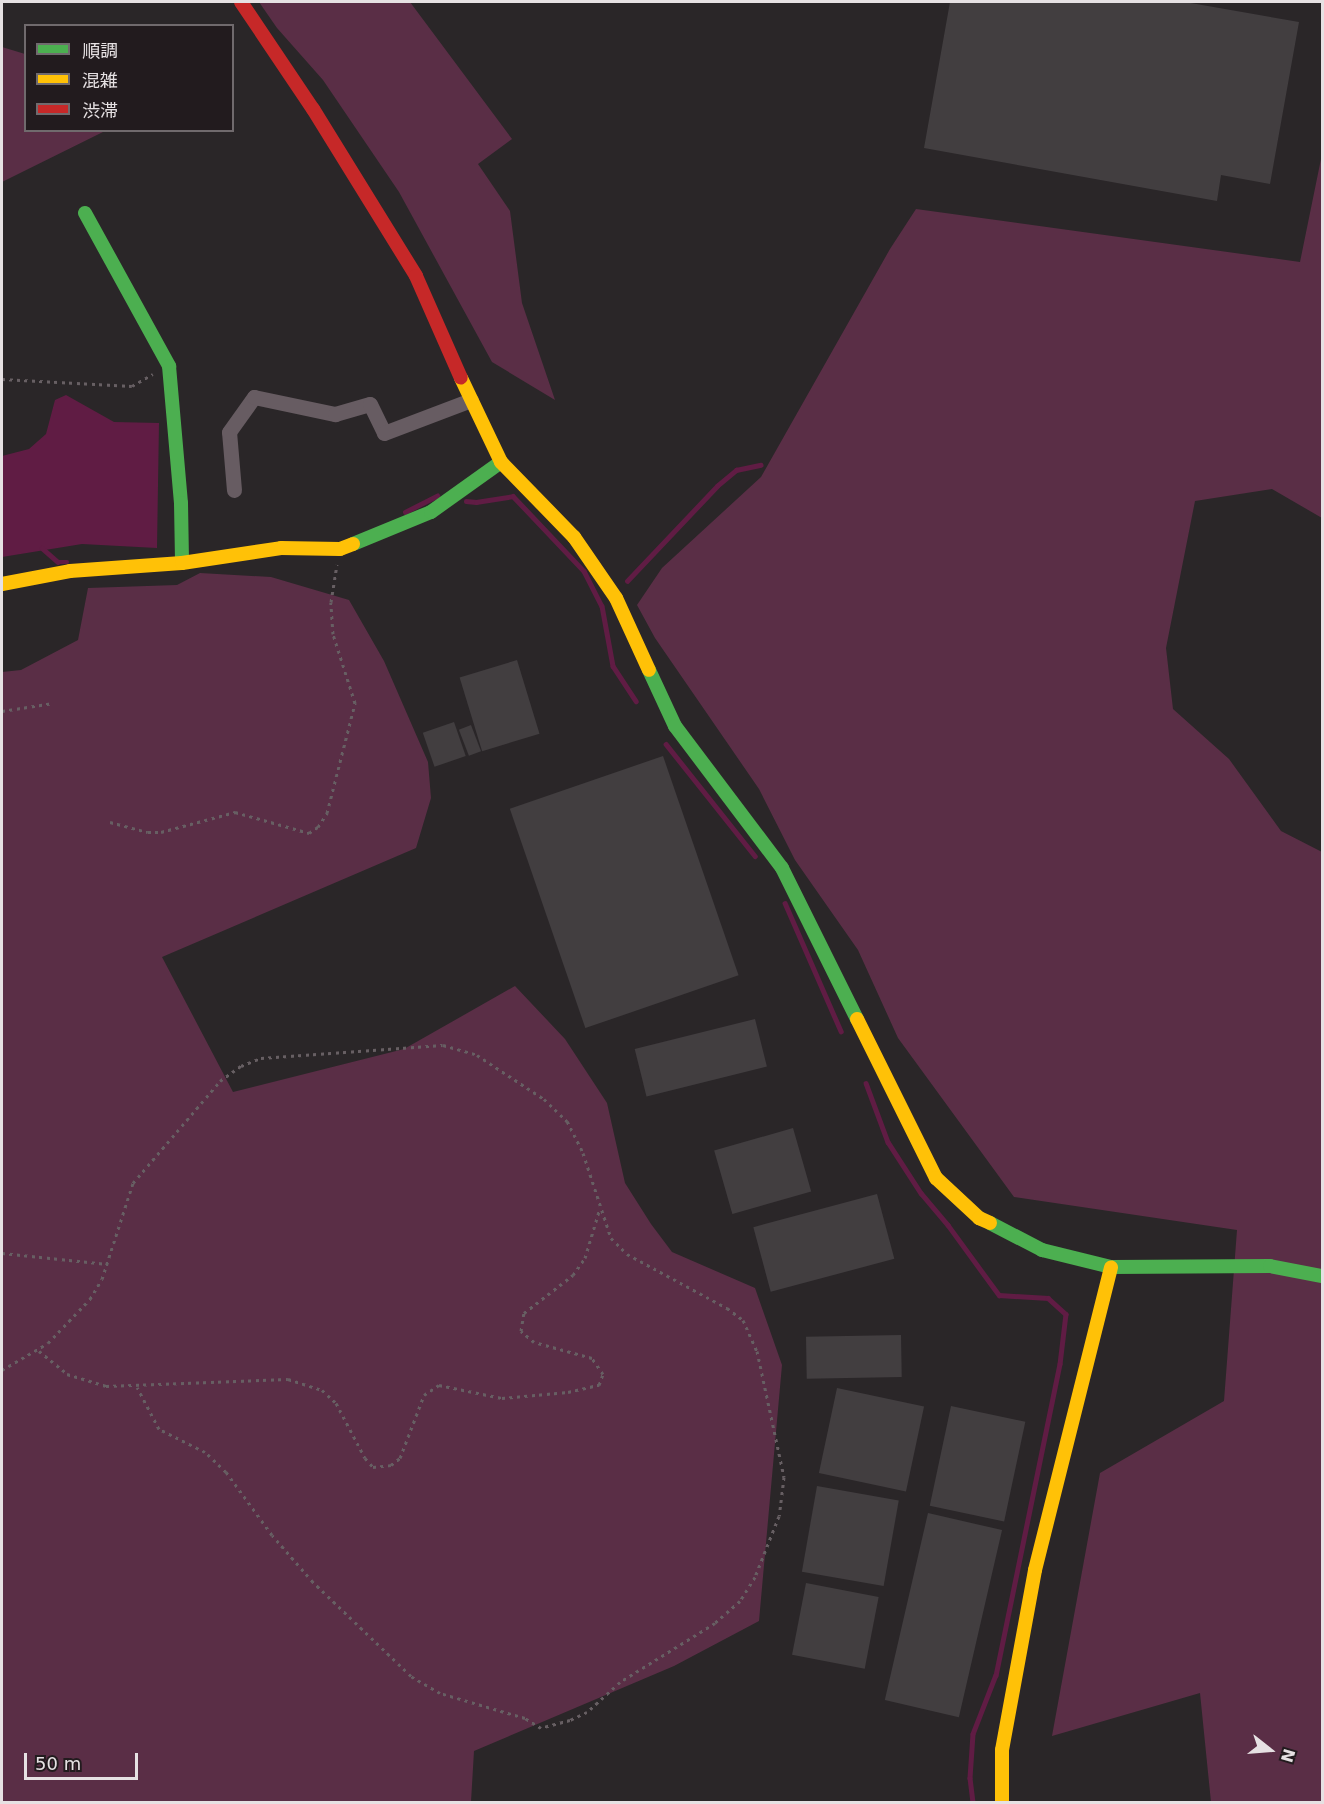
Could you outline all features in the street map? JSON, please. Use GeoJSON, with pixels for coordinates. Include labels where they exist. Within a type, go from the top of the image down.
{"type":"FeatureCollection","features":[{"type":"Feature","properties":{"kind":"street"},"geometry":{"type":"LineString","coordinates":[[241,2],[308,100],[417,276],[471,400],[501,462],[574,537],[616,598],[675,726],[782,868],[936,1178],[979,1218],[1042,1250],[1111,1267],[1270,1266],[1323,1276]]}},
{"type":"Feature","properties":{"kind":"street"},"geometry":{"type":"LineString","coordinates":[[85,213],[168,366],[181,503],[183,563]]}},
{"type":"Feature","properties":{"kind":"street"},"geometry":{"type":"LineString","coordinates":[[234,490],[229,432],[254,397],[334,414],[370,404],[384,433],[471,400]]}},
{"type":"Feature","properties":{"kind":"street"},"geometry":{"type":"LineString","coordinates":[[2,584],[70,571],[183,563],[281,548],[340,549],[431,512],[501,462]]}},
{"type":"Feature","properties":{"kind":"street"},"geometry":{"type":"LineString","coordinates":[[1002,1803],[1002,1750],[1035,1570],[1111,1267]]}},
{"type":"Feature","properties":{"kind":"path"},"geometry":{"type":"LineString","coordinates":[[2,379],[132,386],[168,366]]}},
{"type":"Feature","properties":{"kind":"path"},"geometry":{"type":"LineString","coordinates":[[110,822],[148,832],[161,832],[235,812],[309,833],[318,827],[327,813],[355,703],[333,634],[331,602],[340,549]]}},
{"type":"Feature","properties":{"kind":"path"},"geometry":{"type":"LineString","coordinates":[[2,711],[53,703]]}},
{"type":"Feature","properties":{"kind":"path"},"geometry":{"type":"LineString","coordinates":[[2,1370],[39,1351],[90,1299],[102,1279],[133,1183],[220,1081],[241,1066],[261,1058],[285,1054],[319,1054],[443,1045],[477,1055],[544,1099],[567,1121],[583,1153],[611,1238],[627,1254],[727,1308],[742,1320],[757,1351],[784,1477],[779,1516],[755,1577],[740,1601],[715,1623],[620,1682],[587,1712],[570,1720],[541,1728],[525,1718],[440,1692],[411,1676],[313,1582],[272,1535],[226,1472],[205,1452],[159,1429],[137,1387]]}},
{"type":"Feature","properties":{"kind":"path"},"geometry":{"type":"LineString","coordinates":[[39,1351],[67,1374],[106,1386],[137,1387],[170,1382],[288,1379],[322,1390],[336,1403],[364,1458],[373,1467],[391,1465],[400,1458],[424,1395],[439,1385],[502,1398],[568,1392],[599,1385],[603,1374],[592,1358],[534,1342],[521,1331],[524,1312],[573,1275],[585,1258],[601,1208]]}},
{"type":"Feature","properties":{"kind":"path"},"geometry":{"type":"LineString","coordinates":[[2,1253],[107,1264]]}},
{"type":"Feature","properties":{"kind":"shaded area"},"geometry":{"type":"Polygon","coordinates":[[[259,2],[410,2],[512,139],[478,164],[510,211],[522,303],[555,400],[492,362],[399,192],[323,80],[277,28],[259,2]]]}},
{"type":"Feature","properties":{"kind":"shaded area"},"geometry":{"type":"Polygon","coordinates":[[[2,47],[24,54],[24,132],[103,132],[2,182],[2,47]]]}},
{"type":"Feature","properties":{"kind":"shaded area"},"geometry":{"type":"Polygon","coordinates":[[[1322,154],[1322,518],[1272,489],[1195,501],[1166,648],[1173,709],[1229,759],[1281,831],[1322,852],[1322,1802],[1211,1802],[1200,1693],[1052,1736],[1100,1473],[1224,1401],[1237,1230],[1014,1197],[898,1038],[858,950],[795,860],[759,789],[655,638],[637,605],[662,568],[761,477],[890,249],[916,209],[1300,262],[1322,154]]]}},
{"type":"Feature","properties":{"kind":"shaded area"},"geometry":{"type":"Polygon","coordinates":[[[66,395],[114,422],[159,423],[157,548],[82,544],[2,557],[2,456],[29,449],[46,434],[55,400],[66,395]]]}},
{"type":"Feature","properties":{"kind":"shaded area"},"geometry":{"type":"Polygon","coordinates":[[[200,573],[271,577],[349,600],[384,661],[428,762],[431,798],[416,848],[162,957],[233,1092],[404,1049],[515,986],[565,1039],[607,1103],[625,1183],[651,1224],[672,1252],[755,1288],[782,1365],[759,1621],[674,1666],[474,1751],[471,1802],[2,1802],[2,672],[21,670],[78,640],[88,588],[177,585],[200,573]]]}},
{"type":"Feature","properties":{"kind":"building"},"geometry":{"type":"Polygon","coordinates":[[[950,2],[1185,2],[1299,22],[1270,184],[1221,175],[1217,201],[924,148],[950,2]]]}},
{"type":"Feature","properties":{"kind":"building"},"geometry":{"type":"Polygon","coordinates":[[[517,660],[540,734],[482,751],[460,678],[517,660]]]}},
{"type":"Feature","properties":{"kind":"building"},"geometry":{"type":"Polygon","coordinates":[[[454,722],[466,756],[435,767],[423,733],[454,722]]]}},
{"type":"Feature","properties":{"kind":"building"},"geometry":{"type":"Polygon","coordinates":[[[471,725],[481,751],[469,756],[459,730],[471,725]]]}},
{"type":"Feature","properties":{"kind":"building"},"geometry":{"type":"Polygon","coordinates":[[[663,756],[739,975],[585,1028],[510,809],[663,756]]]}},
{"type":"Feature","properties":{"kind":"building"},"geometry":{"type":"Polygon","coordinates":[[[755,1019],[767,1067],[647,1097],[635,1049],[755,1019]]]}},
{"type":"Feature","properties":{"kind":"building"},"geometry":{"type":"Polygon","coordinates":[[[793,1128],[811,1191],[732,1214],[714,1151],[793,1128]]]}},
{"type":"Feature","properties":{"kind":"building"},"geometry":{"type":"Polygon","coordinates":[[[877,1194],[894,1259],[771,1292],[753,1227],[877,1194]]]}},
{"type":"Feature","properties":{"kind":"building"},"geometry":{"type":"Polygon","coordinates":[[[901,1335],[902,1377],[807,1379],[806,1337],[901,1335]]]}},
{"type":"Feature","properties":{"kind":"building"},"geometry":{"type":"Polygon","coordinates":[[[837,1388],[924,1407],[906,1492],[819,1473],[837,1388]]]}},
{"type":"Feature","properties":{"kind":"building"},"geometry":{"type":"Polygon","coordinates":[[[951,1406],[1025,1422],[1004,1522],[930,1506],[951,1406]]]}},
{"type":"Feature","properties":{"kind":"building"},"geometry":{"type":"Polygon","coordinates":[[[817,1486],[899,1500],[884,1586],[802,1572],[817,1486]]]}},
{"type":"Feature","properties":{"kind":"building"},"geometry":{"type":"Polygon","coordinates":[[[928,1513],[1002,1530],[959,1717],[885,1700],[928,1513]]]}},
{"type":"Feature","properties":{"kind":"building"},"geometry":{"type":"Polygon","coordinates":[[[806,1583],[879,1597],[865,1669],[792,1655],[806,1583]]]}},
{"type":"Feature","properties":{"kind":"waterway"},"geometry":{"type":"LineString","coordinates":[[627,581],[717,486],[736,470],[760,465]]}},
{"type":"Feature","properties":{"kind":"waterway"},"geometry":{"type":"LineString","coordinates":[[405,512],[437,496]]}},
{"type":"Feature","properties":{"kind":"waterway"},"geometry":{"type":"LineString","coordinates":[[466,501],[476,502],[513,496],[584,571],[602,606]]}},
{"type":"Feature","properties":{"kind":"waterway"},"geometry":{"type":"LineString","coordinates":[[42,548],[58,562],[67,562]]}},
{"type":"Feature","properties":{"kind":"waterway"},"geometry":{"type":"LineString","coordinates":[[602,606],[613,666],[636,701]]}},
{"type":"Feature","properties":{"kind":"waterway"},"geometry":{"type":"LineString","coordinates":[[666,744],[755,856]]}},
{"type":"Feature","properties":{"kind":"waterway"},"geometry":{"type":"LineString","coordinates":[[785,903],[841,1031]]}},
{"type":"Feature","properties":{"kind":"waterway"},"geometry":{"type":"LineString","coordinates":[[866,1083],[888,1142],[921,1193],[948,1225],[999,1295],[1048,1298],[1066,1314],[1060,1364],[996,1675],[973,1734],[970,1778],[973,1802]]}},
{"type":"Feature","properties":{"kind":"traffic: fast"},"geometry":{"type":"LineString","coordinates":[[85,213],[169,366],[181,503],[182,563]]}},
{"type":"Feature","properties":{"kind":"traffic: fast"},"geometry":{"type":"LineString","coordinates":[[353,544],[431,512],[501,462]]}},
{"type":"Feature","properties":{"kind":"traffic: fast"},"geometry":{"type":"LineString","coordinates":[[649,670],[675,726],[782,868],[857,1019]]}},
{"type":"Feature","properties":{"kind":"traffic: fast"},"geometry":{"type":"LineString","coordinates":[[990,1223],[1042,1250],[1111,1267],[1270,1266],[1322,1276]]}},
{"type":"Feature","properties":{"kind":"traffic: slow"},"geometry":{"type":"LineString","coordinates":[[461,378],[501,462],[574,537],[616,598],[649,670]]}},
{"type":"Feature","properties":{"kind":"traffic: slow"},"geometry":{"type":"LineString","coordinates":[[2,584],[70,571],[182,563],[281,548],[340,549],[353,544]]}},
{"type":"Feature","properties":{"kind":"traffic: slow"},"geometry":{"type":"LineString","coordinates":[[857,1019],[936,1178],[979,1218],[990,1223]]}},
{"type":"Feature","properties":{"kind":"traffic: slow"},"geometry":{"type":"LineString","coordinates":[[1002,1802],[1002,1750],[1035,1570],[1111,1267]]}},
{"type":"Feature","properties":{"kind":"traffic: jam"},"geometry":{"type":"LineString","coordinates":[[241,2],[313,109],[416,276],[461,378]]}}]}
